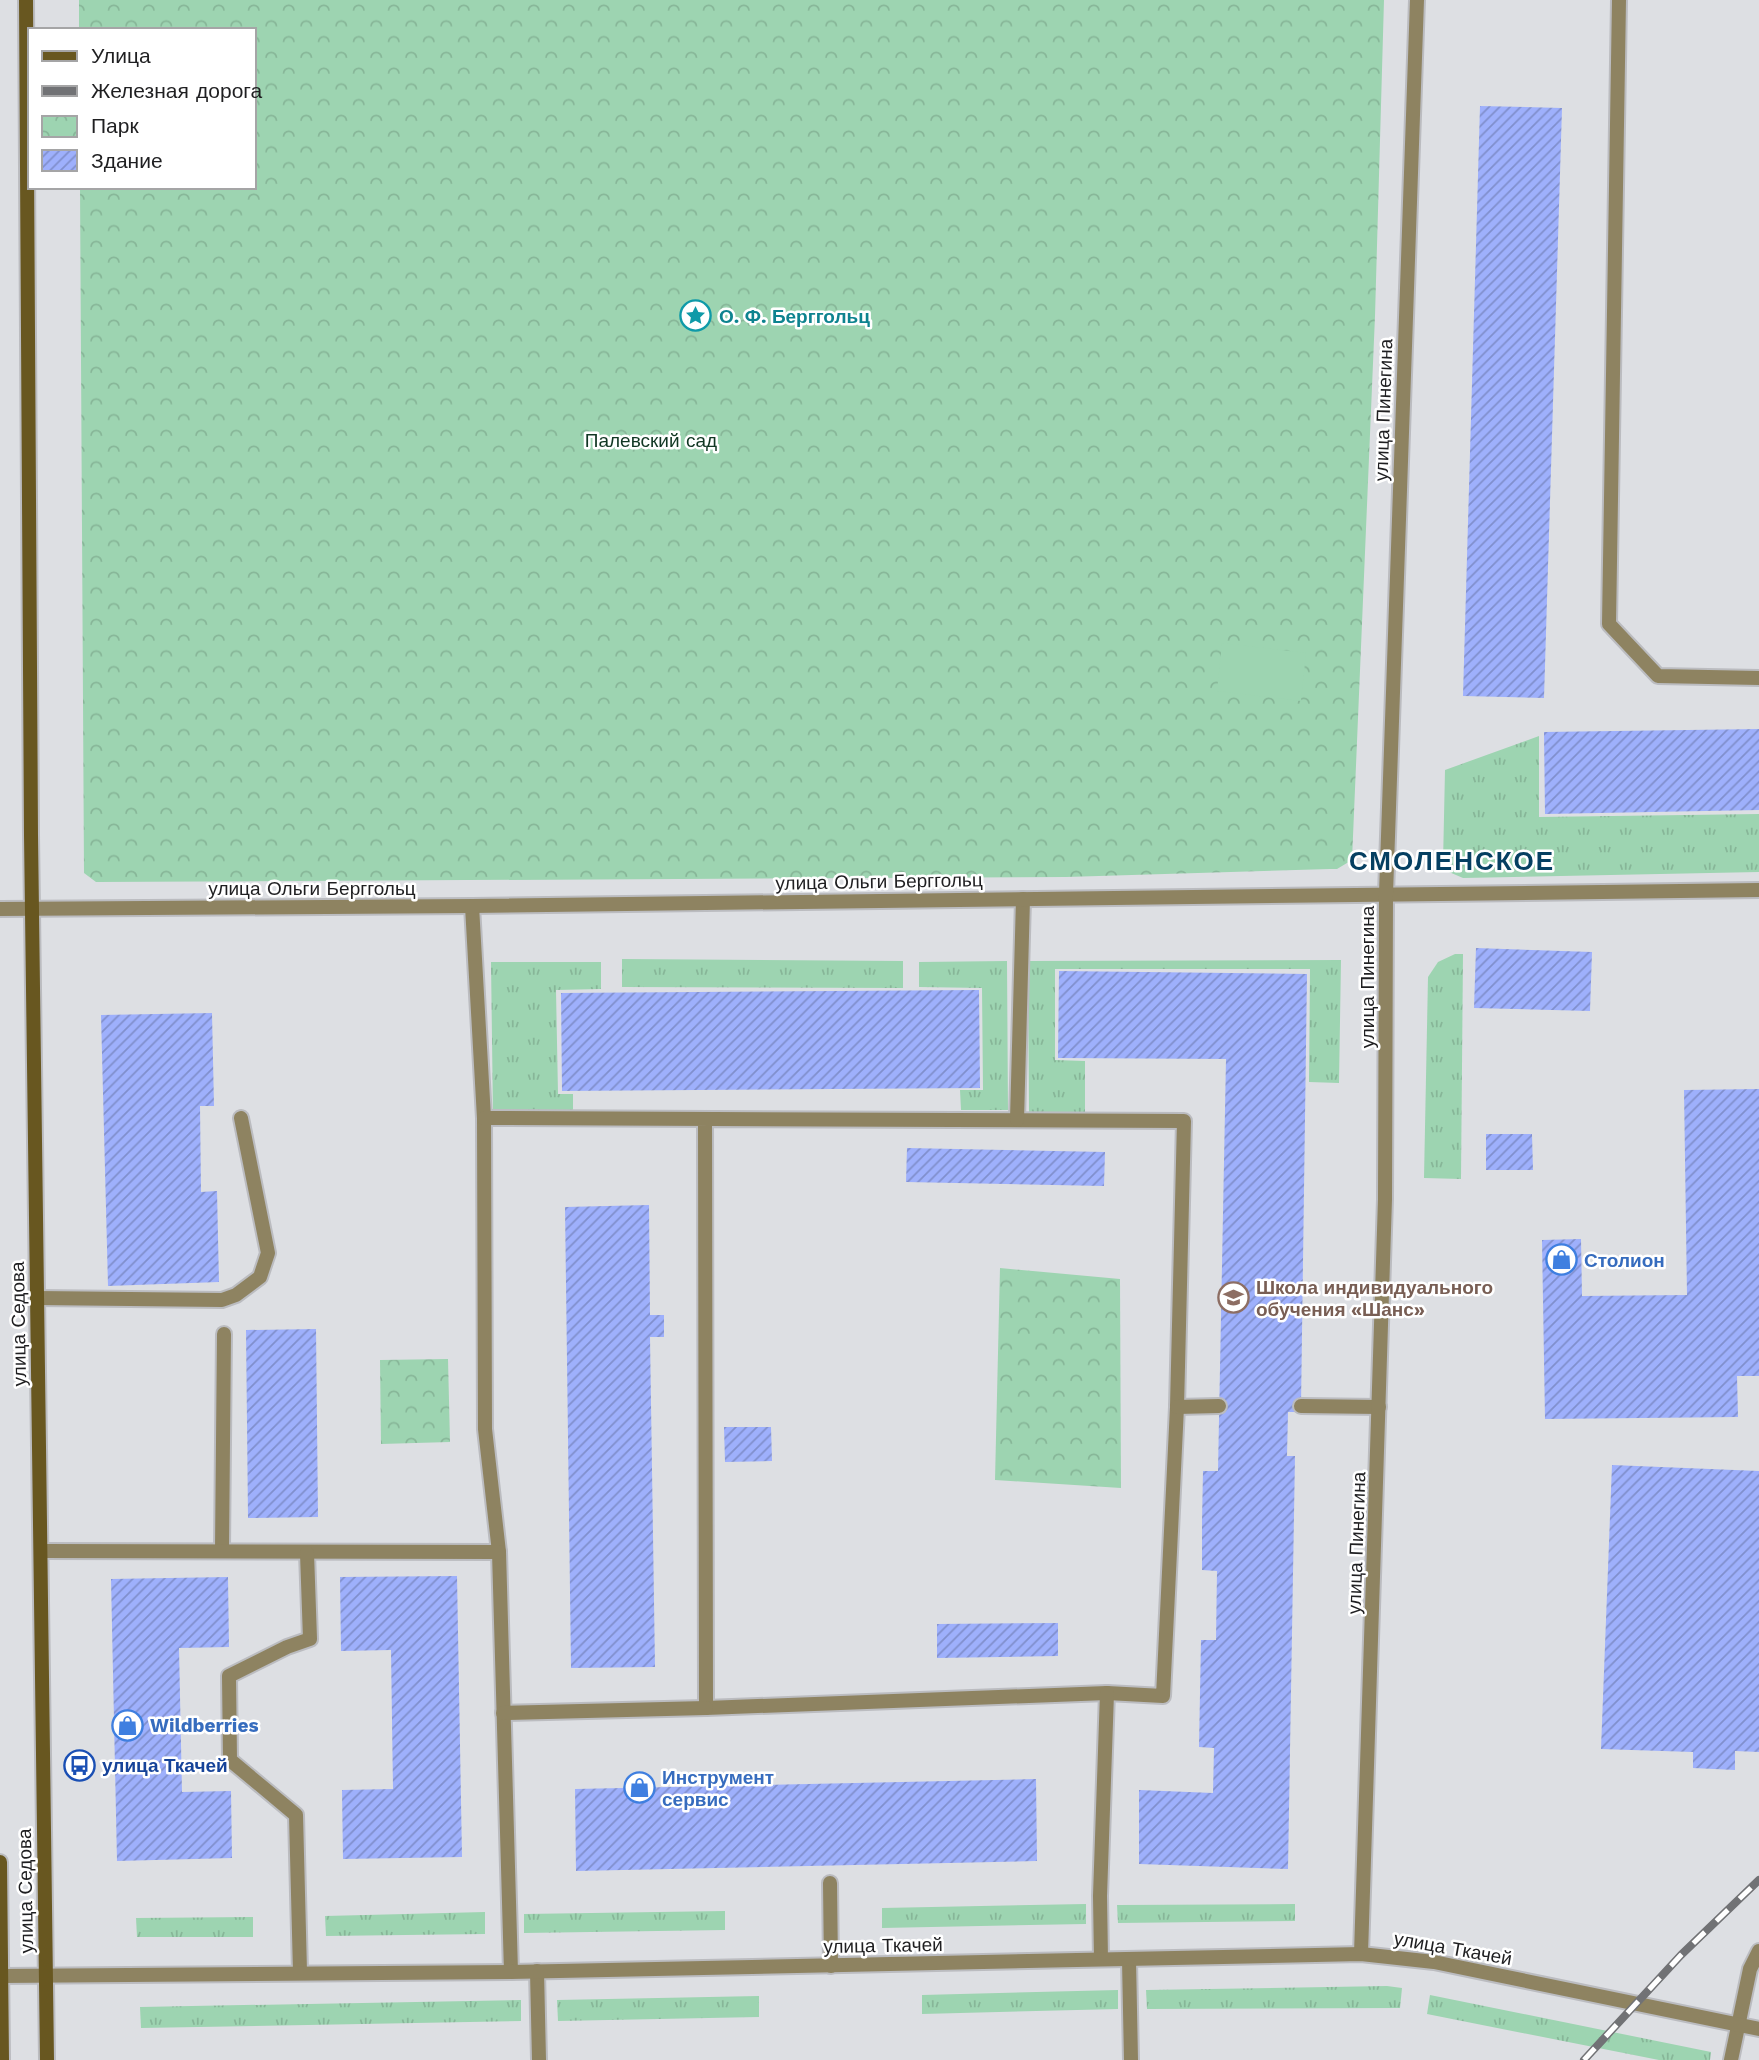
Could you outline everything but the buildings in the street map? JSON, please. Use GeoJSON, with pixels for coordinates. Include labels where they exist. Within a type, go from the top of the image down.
{"type":"FeatureCollection","features":[{"type":"Feature","properties":{"kind":"main road","name":"улица Седова"},"geometry":{"type":"LineString","coordinates":[[26,0],[32,909],[47,2060]]}},
{"type":"Feature","properties":{"kind":"main road","name":"улица Седова"},"geometry":{"type":"LineString","coordinates":[[0,1862],[2,2060]]}},
{"type":"Feature","properties":{"kind":"street","name":"улица Пинегина"},"geometry":{"type":"LineString","coordinates":[[1362,1954],[1385,1199],[1385,894],[1416,0]]}},
{"type":"Feature","properties":{"kind":"street"},"geometry":{"type":"LineString","coordinates":[[1619,0],[1609,624],[1658,676],[1759,678]]}},
{"type":"Feature","properties":{"kind":"street","name":"улица Ольги Берггольц"},"geometry":{"type":"LineString","coordinates":[[0,909],[1759,890]]}},
{"type":"Feature","properties":{"kind":"street"},"geometry":{"type":"LineString","coordinates":[[1017,1120],[1023,899]]}},
{"type":"Feature","properties":{"kind":"street"},"geometry":{"type":"LineString","coordinates":[[472,906],[484,1118],[485,1429],[499,1552],[511,1972]]}},
{"type":"Feature","properties":{"kind":"street"},"geometry":{"type":"LineString","coordinates":[[37,1298],[222,1300],[236,1295],[260,1277],[268,1253],[241,1118]]}},
{"type":"Feature","properties":{"kind":"street"},"geometry":{"type":"LineString","coordinates":[[484,1118],[1184,1121],[1177,1407],[1163,1696],[1107,1693],[706,1709],[503,1713]]}},
{"type":"Feature","properties":{"kind":"street"},"geometry":{"type":"LineString","coordinates":[[705,1119],[706,1709]]}},
{"type":"Feature","properties":{"kind":"street"},"geometry":{"type":"LineString","coordinates":[[222,1550],[223,1334]]}},
{"type":"Feature","properties":{"kind":"street"},"geometry":{"type":"LineString","coordinates":[[1177,1407],[1219,1406]]}},
{"type":"Feature","properties":{"kind":"street"},"geometry":{"type":"LineString","coordinates":[[1301,1406],[1379,1407]]}},
{"type":"Feature","properties":{"kind":"street"},"geometry":{"type":"LineString","coordinates":[[42,1550],[499,1552]]}},
{"type":"Feature","properties":{"kind":"street"},"geometry":{"type":"LineString","coordinates":[[300,1972],[296,1815],[230,1760],[229,1676],[286,1647],[310,1639],[307,1553]]}},
{"type":"Feature","properties":{"kind":"street"},"geometry":{"type":"LineString","coordinates":[[1101,1959],[1100,1896],[1107,1693]]}},
{"type":"Feature","properties":{"kind":"street"},"geometry":{"type":"LineString","coordinates":[[830,1883],[831,1966]]}},
{"type":"Feature","properties":{"kind":"street"},"geometry":{"type":"LineString","coordinates":[[1731,2060],[1750,1969],[1759,1951]]}},
{"type":"Feature","properties":{"kind":"street","name":"улица Ткачей"},"geometry":{"type":"LineString","coordinates":[[1,1976],[511,1972],[1362,1954],[1434,1962],[1759,2029]]}},
{"type":"Feature","properties":{"kind":"street"},"geometry":{"type":"LineString","coordinates":[[1129,1960],[1131,2060]]}},
{"type":"Feature","properties":{"kind":"street"},"geometry":{"type":"LineString","coordinates":[[537,1971],[539,2060]]}},
{"type":"Feature","properties":{"kind":"green space","name":"Палевский сад"},"geometry":{"type":"Polygon","coordinates":[[[79,0],[1384,0],[1375,316],[1352,860],[1337,869],[1066,877],[96,882],[84,873],[80,189],[256,189],[256,28],[79,28],[79,0]]]}},
{"type":"Feature","properties":{"kind":"green space"},"geometry":{"type":"Polygon","coordinates":[[[1222,643],[1306,653],[1301,701],[1217,691],[1222,643]]]}},
{"type":"Feature","properties":{"kind":"green space"},"geometry":{"type":"Polygon","coordinates":[[[1539,736],[1539,817],[1759,814],[1759,872],[1463,878],[1449,872],[1443,863],[1445,770],[1539,736]]]}},
{"type":"Feature","properties":{"kind":"green space"},"geometry":{"type":"Polygon","coordinates":[[[1455,954],[1463,954],[1461,1179],[1424,1178],[1428,977],[1438,962],[1455,954]]]}},
{"type":"Feature","properties":{"kind":"green space"},"geometry":{"type":"Polygon","coordinates":[[[622,959],[903,961],[903,988],[622,987],[622,959]]]}},
{"type":"Feature","properties":{"kind":"green space"},"geometry":{"type":"Polygon","coordinates":[[[1341,960],[1339,1083],[1309,1082],[1310,969],[1055,969],[1055,1060],[1085,1061],[1085,1112],[1029,1112],[1028,961],[1341,960]]]}},
{"type":"Feature","properties":{"kind":"green space"},"geometry":{"type":"Polygon","coordinates":[[[1007,961],[1008,1110],[961,1110],[960,1090],[983,1090],[982,988],[919,987],[919,962],[1007,961]]]}},
{"type":"Feature","properties":{"kind":"green space"},"geometry":{"type":"Polygon","coordinates":[[[491,962],[601,962],[601,989],[556,990],[558,1094],[573,1094],[573,1116],[493,1116],[491,962]]]}},
{"type":"Feature","properties":{"kind":"green space"},"geometry":{"type":"Polygon","coordinates":[[[1000,1268],[1120,1279],[1121,1488],[995,1480],[1000,1268]]]}},
{"type":"Feature","properties":{"kind":"green space"},"geometry":{"type":"Polygon","coordinates":[[[448,1359],[450,1442],[381,1444],[380,1360],[448,1359]]]}},
{"type":"Feature","properties":{"kind":"green space"},"geometry":{"type":"Polygon","coordinates":[[[1086,1904],[1086,1924],[882,1928],[882,1908],[1086,1904]]]}},
{"type":"Feature","properties":{"kind":"green space"},"geometry":{"type":"Polygon","coordinates":[[[1295,1904],[1295,1921],[1118,1923],[1117,1905],[1295,1904]]]}},
{"type":"Feature","properties":{"kind":"green space"},"geometry":{"type":"Polygon","coordinates":[[[725,1911],[725,1930],[524,1933],[524,1914],[725,1911]]]}},
{"type":"Feature","properties":{"kind":"green space"},"geometry":{"type":"Polygon","coordinates":[[[485,1912],[485,1934],[326,1936],[325,1916],[485,1912]]]}},
{"type":"Feature","properties":{"kind":"green space"},"geometry":{"type":"Polygon","coordinates":[[[253,1917],[253,1937],[137,1937],[136,1918],[253,1917]]]}},
{"type":"Feature","properties":{"kind":"green space"},"geometry":{"type":"Polygon","coordinates":[[[1387,1986],[1402,1988],[1400,2008],[1147,2009],[1146,1990],[1387,1986]]]}},
{"type":"Feature","properties":{"kind":"green space"},"geometry":{"type":"Polygon","coordinates":[[[1118,1990],[1118,2009],[922,2014],[922,1995],[1118,1990]]]}},
{"type":"Feature","properties":{"kind":"green space"},"geometry":{"type":"Polygon","coordinates":[[[1430,1995],[1711,2052],[1710,2060],[1659,2060],[1427,2014],[1430,1995]]]}},
{"type":"Feature","properties":{"kind":"green space"},"geometry":{"type":"Polygon","coordinates":[[[759,1996],[759,2017],[558,2021],[557,2000],[759,1996]]]}},
{"type":"Feature","properties":{"kind":"green space"},"geometry":{"type":"Polygon","coordinates":[[[521,2000],[521,2021],[141,2028],[140,2007],[521,2000]]]}},
{"type":"Feature","properties":{"kind":"railway"},"geometry":{"type":"LineString","coordinates":[[1584,2060],[1681,1955],[1759,1880]]}},
{"type":"Feature","properties":{"kind":"place","name":"О. Ф. Берггольц"},"geometry":{"type":"Point","coordinates":[696,316]}},
{"type":"Feature","properties":{"kind":"place","name":"Столион"},"geometry":{"type":"Point","coordinates":[1561,1260]}},
{"type":"Feature","properties":{"kind":"place","name":"Школа индивидуального обучения «Шанс»"},"geometry":{"type":"Point","coordinates":[1233,1298]}},
{"type":"Feature","properties":{"kind":"place","name":"Wildberries"},"geometry":{"type":"Point","coordinates":[127,1725]}},
{"type":"Feature","properties":{"kind":"place","name":"улица Ткачей"},"geometry":{"type":"Point","coordinates":[79,1765]}},
{"type":"Feature","properties":{"kind":"place","name":"Инструмент сервис"},"geometry":{"type":"Point","coordinates":[639,1788]}},
{"type":"Feature","properties":{"kind":"district","name":"СМОЛЕНСКОЕ"},"geometry":{"type":"Point","coordinates":[1452,861]}}]}
